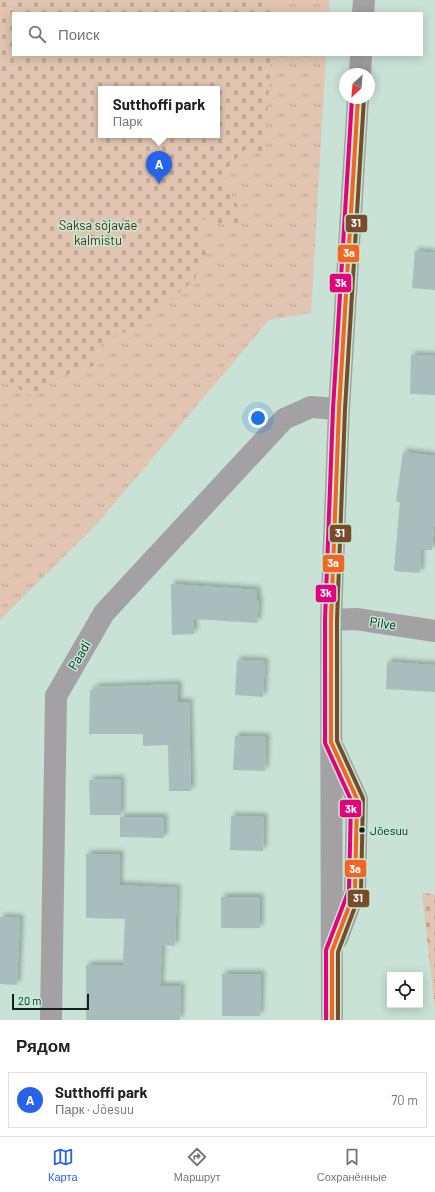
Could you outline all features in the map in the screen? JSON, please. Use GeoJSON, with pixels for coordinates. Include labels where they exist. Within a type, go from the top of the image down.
{"type":"FeatureCollection","features":[{"type":"Feature","properties":{"kind":"street"},"geometry":{"type":"LineString","coordinates":[[364,0],[364,12]]}},
{"type":"Feature","properties":{"kind":"street"},"geometry":{"type":"LineString","coordinates":[[360,68],[361,56]]}},
{"type":"Feature","properties":{"kind":"street"},"geometry":{"type":"LineString","coordinates":[[332,1020],[331,620],[339,409],[358,104]]}},
{"type":"Feature","properties":{"kind":"street","name":"Paadi"},"geometry":{"type":"LineString","coordinates":[[51,1020],[56,696],[104,613],[284,419],[311,407],[339,409]]}},
{"type":"Feature","properties":{"kind":"street","name":"Pilve"},"geometry":{"type":"LineString","coordinates":[[331,620],[356,619],[435,631]]}},
{"type":"Feature","properties":{"kind":"green space"},"geometry":{"type":"Polygon","coordinates":[[[0,0],[329,0],[329,12],[12,12],[12,56],[326,56],[311,313],[269,320],[97,524],[0,620],[0,0]]]}},
{"type":"Feature","properties":{"kind":"green space","name":"Saksa sõjaväe kalmistu"},"geometry":{"type":"Polygon","coordinates":[[[0,0],[274,0],[273,12],[12,12],[12,56],[271,56],[265,153],[244,150],[221,175],[247,223],[223,224],[198,218],[206,254],[194,280],[137,328],[103,339],[94,366],[58,377],[32,398],[0,375],[0,0]]]}},
{"type":"Feature","properties":{"kind":"green space"},"geometry":{"type":"Polygon","coordinates":[[[422,893],[435,894],[435,1010],[422,893]]]}},
{"type":"Feature","properties":{"kind":"building"},"geometry":{"type":"Polygon","coordinates":[[[415,251],[435,253],[435,290],[412,288],[415,251]]]}},
{"type":"Feature","properties":{"kind":"building"},"geometry":{"type":"Polygon","coordinates":[[[411,355],[435,356],[435,395],[410,394],[411,355]]]}},
{"type":"Feature","properties":{"kind":"building"},"geometry":{"type":"Polygon","coordinates":[[[403,452],[435,456],[435,527],[432,550],[421,550],[420,573],[394,571],[400,502],[396,502],[403,452]]]}},
{"type":"Feature","properties":{"kind":"building"},"geometry":{"type":"Polygon","coordinates":[[[171,584],[257,590],[257,600],[259,600],[257,623],[194,619],[194,634],[172,635],[171,584]]]}},
{"type":"Feature","properties":{"kind":"building"},"geometry":{"type":"Polygon","coordinates":[[[237,660],[265,661],[263,697],[235,695],[237,660]]]}},
{"type":"Feature","properties":{"kind":"building"},"geometry":{"type":"Polygon","coordinates":[[[387,662],[435,665],[435,692],[386,689],[387,662]]]}},
{"type":"Feature","properties":{"kind":"building"},"geometry":{"type":"Polygon","coordinates":[[[178,684],[178,702],[189,702],[191,791],[169,791],[168,745],[143,746],[143,734],[89,734],[90,690],[94,690],[94,687],[178,684]]]}},
{"type":"Feature","properties":{"kind":"building"},"geometry":{"type":"Polygon","coordinates":[[[235,736],[266,737],[265,771],[233,770],[235,736]]]}},
{"type":"Feature","properties":{"kind":"building"},"geometry":{"type":"Polygon","coordinates":[[[121,779],[121,815],[90,815],[89,780],[121,779]]]}},
{"type":"Feature","properties":{"kind":"building"},"geometry":{"type":"Polygon","coordinates":[[[231,816],[264,817],[263,851],[230,850],[231,816]]]}},
{"type":"Feature","properties":{"kind":"building"},"geometry":{"type":"Polygon","coordinates":[[[120,817],[164,817],[164,838],[120,837],[120,817]]]}},
{"type":"Feature","properties":{"kind":"building"},"geometry":{"type":"Polygon","coordinates":[[[86,854],[120,854],[119,885],[177,888],[175,946],[162,945],[160,986],[181,986],[180,1020],[86,1020],[86,965],[123,965],[125,919],[86,918],[86,854]]]}},
{"type":"Feature","properties":{"kind":"building"},"geometry":{"type":"Polygon","coordinates":[[[221,897],[260,897],[260,928],[221,928],[221,897]]]}},
{"type":"Feature","properties":{"kind":"building"},"geometry":{"type":"Polygon","coordinates":[[[0,917],[20,918],[17,985],[0,984],[0,917]]]}},
{"type":"Feature","properties":{"kind":"building"},"geometry":{"type":"Polygon","coordinates":[[[222,974],[261,974],[260,1016],[222,1016],[222,974]]]}},
{"type":"Feature","properties":{"kind":"transit line","name":"3k"},"geometry":{"type":"LineString","coordinates":[[326,1020],[326,950],[349,890],[351,800],[325,743],[325,620],[333,409],[352,104]]}},
{"type":"Feature","properties":{"kind":"transit line","name":"3a"},"geometry":{"type":"LineString","coordinates":[[332,1020],[332,951],[355,891],[357,799],[331,742],[331,620],[339,409],[358,104]]}},
{"type":"Feature","properties":{"kind":"transit line","name":"31"},"geometry":{"type":"LineString","coordinates":[[338,1020],[338,952],[361,891],[363,798],[337,741],[337,620],[345,409],[364,104]]}},
{"type":"Feature","properties":{"kind":"place","name":"Sutthoffi park"},"geometry":{"type":"Point","coordinates":[159,184]}},
{"type":"Feature","properties":{"kind":"place","name":"Jõesuu"},"geometry":{"type":"Point","coordinates":[362,830]}}]}
